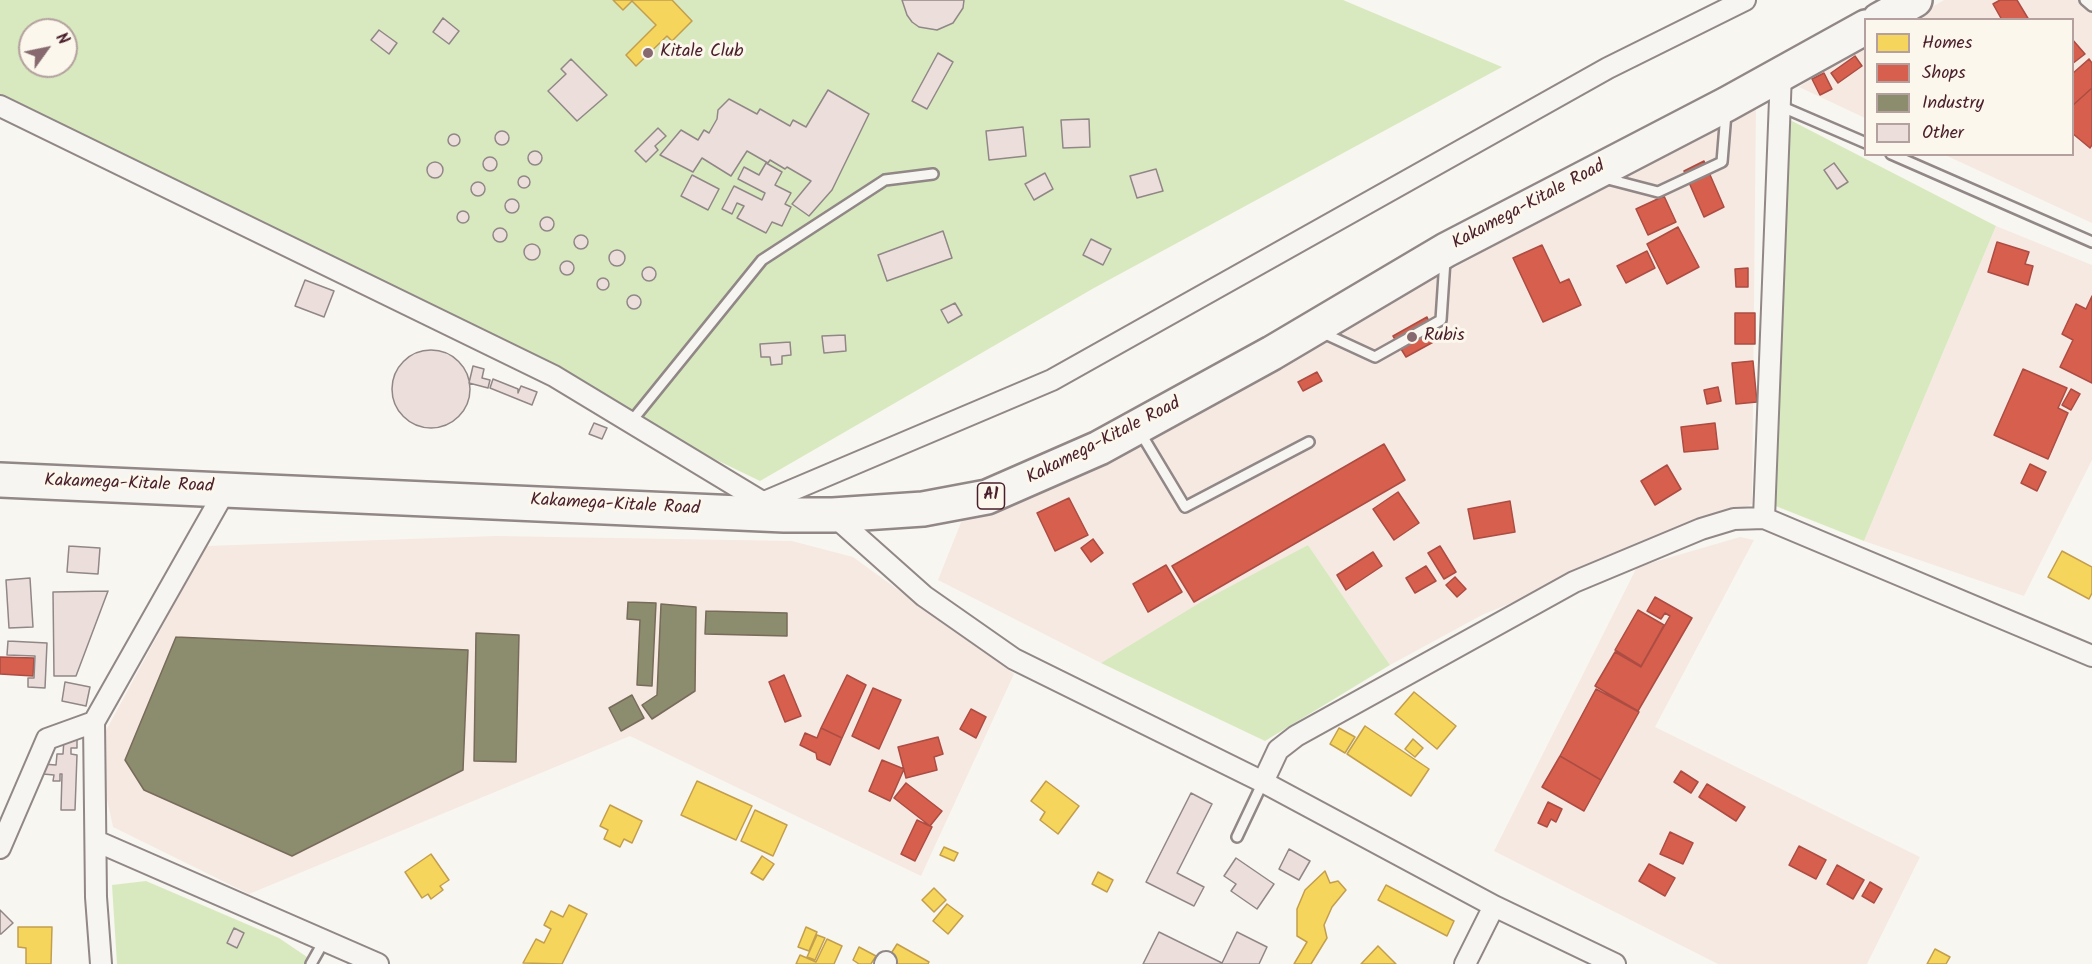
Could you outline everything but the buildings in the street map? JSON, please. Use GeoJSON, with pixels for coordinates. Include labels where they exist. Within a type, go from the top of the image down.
{"type":"FeatureCollection","features":[{"type":"Feature","properties":{"kind":"highway"},"geometry":{"type":"LineString","coordinates":[[1883,18],[1915,0]]}},
{"type":"Feature","properties":{"kind":"highway","name":"Kakamega-Kitale Road"},"geometry":{"type":"LineString","coordinates":[[0,480],[773,509],[833,515],[923,509],[987,497],[1069,463],[1137,427],[1446,250],[1727,104],[1864,28]]}},
{"type":"Feature","properties":{"kind":"street"},"geometry":{"type":"LineString","coordinates":[[0,106],[554,376],[773,509],[1052,380],[1608,68],[1745,0]]}},
{"type":"Feature","properties":{"kind":"street"},"geometry":{"type":"LineString","coordinates":[[1764,518],[1781,73]]}},
{"type":"Feature","properties":{"kind":"street"},"geometry":{"type":"LineString","coordinates":[[101,964],[96,897],[94,722],[226,489]]}},
{"type":"Feature","properties":{"kind":"street"},"geometry":{"type":"LineString","coordinates":[[833,515],[924,596],[1014,659],[1263,782],[1494,906],[1615,964]]}},
{"type":"Feature","properties":{"kind":"street"},"geometry":{"type":"LineString","coordinates":[[1263,782],[1278,750],[1296,736],[1574,582],[1701,529],[1734,519],[1764,518],[2092,656]]}},
{"type":"Feature","properties":{"kind":"street"},"geometry":{"type":"LineString","coordinates":[[0,848],[47,739],[94,722]]}},
{"type":"Feature","properties":{"kind":"street"},"geometry":{"type":"LineString","coordinates":[[96,841],[378,964]]}},
{"type":"Feature","properties":{"kind":"street"},"geometry":{"type":"LineString","coordinates":[[1465,964],[1494,906]]}},
{"type":"Feature","properties":{"kind":"lane"},"geometry":{"type":"LineString","coordinates":[[2085,0],[2092,6]]}},
{"type":"Feature","properties":{"kind":"lane"},"geometry":{"type":"LineString","coordinates":[[1590,174],[1658,192],[1722,162],[1727,104]]}},
{"type":"Feature","properties":{"kind":"lane"},"geometry":{"type":"LineString","coordinates":[[1779,106],[1864,142]]}},
{"type":"Feature","properties":{"kind":"lane"},"geometry":{"type":"LineString","coordinates":[[1896,156],[2092,242]]}},
{"type":"Feature","properties":{"kind":"lane"},"geometry":{"type":"LineString","coordinates":[[630,423],[762,260],[885,180],[933,174]]}},
{"type":"Feature","properties":{"kind":"lane"},"geometry":{"type":"LineString","coordinates":[[1312,328],[1375,357],[1441,320],[1446,250]]}},
{"type":"Feature","properties":{"kind":"lane"},"geometry":{"type":"LineString","coordinates":[[1137,427],[1185,507],[1309,442]]}},
{"type":"Feature","properties":{"kind":"lane"},"geometry":{"type":"LineString","coordinates":[[1237,837],[1263,782]]}},
{"type":"Feature","properties":{"kind":"lane"},"geometry":{"type":"LineString","coordinates":[[311,964],[324,940]]}},
{"type":"Feature","properties":{"kind":"shaded area"},"geometry":{"type":"Polygon","coordinates":[[[1944,0],[2092,0],[2092,223],[1947,156],[2074,156],[2074,18],[1913,18],[1944,0]]]}},
{"type":"Feature","properties":{"kind":"shaded area"},"geometry":{"type":"Polygon","coordinates":[[[1864,45],[1864,118],[1799,87],[1864,45]]]}},
{"type":"Feature","properties":{"kind":"shaded area"},"geometry":{"type":"Polygon","coordinates":[[[1756,105],[1752,504],[1482,615],[1390,665],[1308,545],[1101,663],[938,580],[962,520],[1055,483],[1756,105]]]}},
{"type":"Feature","properties":{"kind":"shaded area"},"geometry":{"type":"Polygon","coordinates":[[[1996,226],[2092,265],[2092,460],[2024,596],[1864,541],[1996,226]]]}},
{"type":"Feature","properties":{"kind":"shaded area"},"geometry":{"type":"Polygon","coordinates":[[[496,536],[792,541],[853,557],[1014,674],[921,876],[630,736],[249,894],[113,827],[96,749],[206,546],[496,536]]]}},
{"type":"Feature","properties":{"kind":"shaded area"},"geometry":{"type":"Polygon","coordinates":[[[1740,537],[1754,540],[1655,727],[1920,857],[1867,964],[1718,964],[1494,851],[1637,567],[1740,537]]]}},
{"type":"Feature","properties":{"kind":"green space"},"geometry":{"type":"Polygon","coordinates":[[[0,0],[1343,0],[1502,67],[1094,288],[760,481],[0,113],[0,0]]]}},
{"type":"Feature","properties":{"kind":"green space"},"geometry":{"type":"Polygon","coordinates":[[[1790,120],[1996,226],[1864,541],[1773,505],[1790,120]]]}},
{"type":"Feature","properties":{"kind":"green space"},"geometry":{"type":"Polygon","coordinates":[[[1308,545],[1390,665],[1265,741],[1101,663],[1201,602],[1308,545]]]}},
{"type":"Feature","properties":{"kind":"green space"},"geometry":{"type":"Polygon","coordinates":[[[146,881],[279,938],[310,959],[305,964],[117,964],[112,885],[146,881]]]}},
{"type":"Feature","properties":{"kind":"place","name":"Kitale Club"},"geometry":{"type":"Point","coordinates":[648,53]}},
{"type":"Feature","properties":{"kind":"place","name":"Rubis"},"geometry":{"type":"Point","coordinates":[1412,337]}}]}
